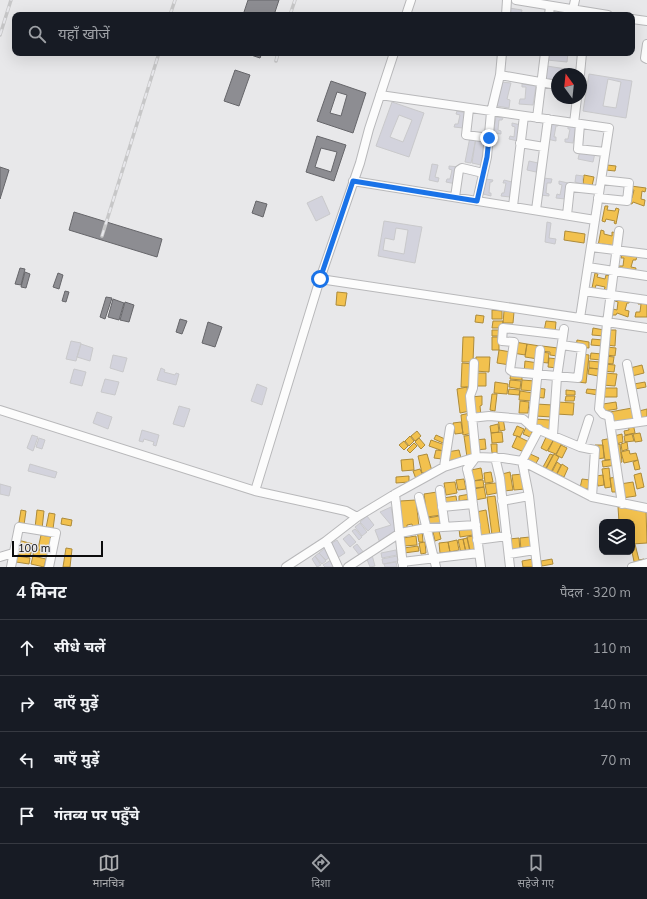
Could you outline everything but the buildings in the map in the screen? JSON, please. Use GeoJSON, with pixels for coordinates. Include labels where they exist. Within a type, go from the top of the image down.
{"type":"FeatureCollection","features":[{"type":"Feature","properties":{"kind":"street"},"geometry":{"type":"LineString","coordinates":[[407,12],[411,0]]}},
{"type":"Feature","properties":{"kind":"street"},"geometry":{"type":"LineString","coordinates":[[506,12],[507,0]]}},
{"type":"Feature","properties":{"kind":"street"},"geometry":{"type":"LineString","coordinates":[[516,0],[584,12]]}},
{"type":"Feature","properties":{"kind":"street"},"geometry":{"type":"LineString","coordinates":[[573,9],[575,0]]}},
{"type":"Feature","properties":{"kind":"street"},"geometry":{"type":"LineString","coordinates":[[549,12],[550,6]]}},
{"type":"Feature","properties":{"kind":"street"},"geometry":{"type":"LineString","coordinates":[[635,19],[647,21]]}},
{"type":"Feature","properties":{"kind":"street"},"geometry":{"type":"LineString","coordinates":[[647,44],[645,58],[647,58]]}},
{"type":"Feature","properties":{"kind":"street"},"geometry":{"type":"LineString","coordinates":[[255,491],[320,279],[393,56]]}},
{"type":"Feature","properties":{"kind":"street"},"geometry":{"type":"LineString","coordinates":[[477,201],[489,138],[491,112],[500,75],[502,56]]}},
{"type":"Feature","properties":{"kind":"street"},"geometry":{"type":"LineString","coordinates":[[537,118],[545,56]]}},
{"type":"Feature","properties":{"kind":"street"},"geometry":{"type":"LineString","coordinates":[[581,68],[582,56]]}},
{"type":"Feature","properties":{"kind":"street"},"geometry":{"type":"LineString","coordinates":[[500,75],[551,84]]}},
{"type":"Feature","properties":{"kind":"street"},"geometry":{"type":"LineString","coordinates":[[380,95],[609,128],[580,318]]}},
{"type":"Feature","properties":{"kind":"street"},"geometry":{"type":"LineString","coordinates":[[577,104],[578,149],[605,152]]}},
{"type":"Feature","properties":{"kind":"street"},"geometry":{"type":"LineString","coordinates":[[469,109],[466,135],[489,138]]}},
{"type":"Feature","properties":{"kind":"street"},"geometry":{"type":"LineString","coordinates":[[512,206],[524,116]]}},
{"type":"Feature","properties":{"kind":"street"},"geometry":{"type":"LineString","coordinates":[[536,210],[548,119]]}},
{"type":"Feature","properties":{"kind":"street"},"geometry":{"type":"LineString","coordinates":[[520,143],[544,147]]}},
{"type":"Feature","properties":{"kind":"street"},"geometry":{"type":"LineString","coordinates":[[455,197],[459,170],[462,168],[483,172]]}},
{"type":"Feature","properties":{"kind":"street"},"geometry":{"type":"LineString","coordinates":[[567,215],[570,187],[627,201],[629,183],[601,180]]}},
{"type":"Feature","properties":{"kind":"street"},"geometry":{"type":"LineString","coordinates":[[353,181],[595,220]]}},
{"type":"Feature","properties":{"kind":"street"},"geometry":{"type":"LineString","coordinates":[[619,231],[607,323],[600,409],[603,414],[610,416],[622,504]]}},
{"type":"Feature","properties":{"kind":"street"},"geometry":{"type":"LineString","coordinates":[[591,247],[647,254]]}},
{"type":"Feature","properties":{"kind":"street"},"geometry":{"type":"LineString","coordinates":[[588,266],[647,276]]}},
{"type":"Feature","properties":{"kind":"street"},"geometry":{"type":"LineString","coordinates":[[320,279],[647,328]]}},
{"type":"Feature","properties":{"kind":"street"},"geometry":{"type":"LineString","coordinates":[[584,291],[610,296],[647,300]]}},
{"type":"Feature","properties":{"kind":"street"},"geometry":{"type":"LineString","coordinates":[[553,435],[557,377],[563,332],[503,328],[502,341],[514,342],[510,370],[513,372],[557,377],[578,378],[582,348],[562,344]]}},
{"type":"Feature","properties":{"kind":"street"},"geometry":{"type":"LineString","coordinates":[[537,567],[530,496],[522,461],[535,428],[536,375],[540,350]]}},
{"type":"Feature","properties":{"kind":"street"},"geometry":{"type":"LineString","coordinates":[[474,364],[473,388],[470,396],[476,457],[467,469],[481,567]]}},
{"type":"Feature","properties":{"kind":"street"},"geometry":{"type":"LineString","coordinates":[[627,364],[638,422]]}},
{"type":"Feature","properties":{"kind":"street"},"geometry":{"type":"LineString","coordinates":[[0,410],[255,491],[346,511],[357,517]]}},
{"type":"Feature","properties":{"kind":"street"},"geometry":{"type":"LineString","coordinates":[[471,418],[489,416],[523,419],[535,428],[580,447],[595,450],[592,497]]}},
{"type":"Feature","properties":{"kind":"street"},"geometry":{"type":"LineString","coordinates":[[580,447],[589,420]]}},
{"type":"Feature","properties":{"kind":"street"},"geometry":{"type":"LineString","coordinates":[[611,426],[647,421]]}},
{"type":"Feature","properties":{"kind":"street"},"geometry":{"type":"LineString","coordinates":[[444,463],[450,428]]}},
{"type":"Feature","properties":{"kind":"street"},"geometry":{"type":"LineString","coordinates":[[454,464],[476,457],[495,457],[522,461],[592,497],[647,508]]}},
{"type":"Feature","properties":{"kind":"street"},"geometry":{"type":"LineString","coordinates":[[495,457],[500,478],[510,567]]}},
{"type":"Feature","properties":{"kind":"street"},"geometry":{"type":"LineString","coordinates":[[286,567],[357,517],[444,463],[454,464],[467,469]]}},
{"type":"Feature","properties":{"kind":"street"},"geometry":{"type":"LineString","coordinates":[[440,490],[445,527]]}},
{"type":"Feature","properties":{"kind":"street"},"geometry":{"type":"LineString","coordinates":[[395,494],[403,565],[435,563],[479,553]]}},
{"type":"Feature","properties":{"kind":"street"},"geometry":{"type":"LineString","coordinates":[[502,501],[530,496]]}},
{"type":"Feature","properties":{"kind":"street"},"geometry":{"type":"LineString","coordinates":[[419,497],[435,563]]}},
{"type":"Feature","properties":{"kind":"street"},"geometry":{"type":"LineString","coordinates":[[442,507],[473,504]]}},
{"type":"Feature","properties":{"kind":"street"},"geometry":{"type":"LineString","coordinates":[[348,567],[400,533],[426,528],[476,525]]}},
{"type":"Feature","properties":{"kind":"street"},"geometry":{"type":"LineString","coordinates":[[11,567],[19,527],[56,533],[50,567]]}},
{"type":"Feature","properties":{"kind":"street"},"geometry":{"type":"LineString","coordinates":[[477,540],[507,536]]}},
{"type":"Feature","properties":{"kind":"street"},"geometry":{"type":"LineString","coordinates":[[326,540],[338,567]]}},
{"type":"Feature","properties":{"kind":"street"},"geometry":{"type":"LineString","coordinates":[[509,554],[535,550]]}},
{"type":"Feature","properties":{"kind":"street"},"geometry":{"type":"LineString","coordinates":[[0,557],[13,553]]}},
{"type":"Feature","properties":{"kind":"street"},"geometry":{"type":"LineString","coordinates":[[632,567],[647,563]]}},
{"type":"Feature","properties":{"kind":"railway"},"geometry":{"type":"LineString","coordinates":[[0,35],[11,0]]}},
{"type":"Feature","properties":{"kind":"railway"},"geometry":{"type":"LineString","coordinates":[[171,12],[175,0]]}},
{"type":"Feature","properties":{"kind":"railway"},"geometry":{"type":"LineString","coordinates":[[291,12],[295,0]]}},
{"type":"Feature","properties":{"kind":"railway"},"geometry":{"type":"LineString","coordinates":[[102,236],[158,56]]}},
{"type":"Feature","properties":{"kind":"railway"},"geometry":{"type":"LineString","coordinates":[[276,61],[277,56]]}},
{"type":"Feature","properties":{"kind":"route"},"geometry":{"type":"LineString","coordinates":[[320,279],[353,181],[477,201],[487,157],[489,138]]}}]}
